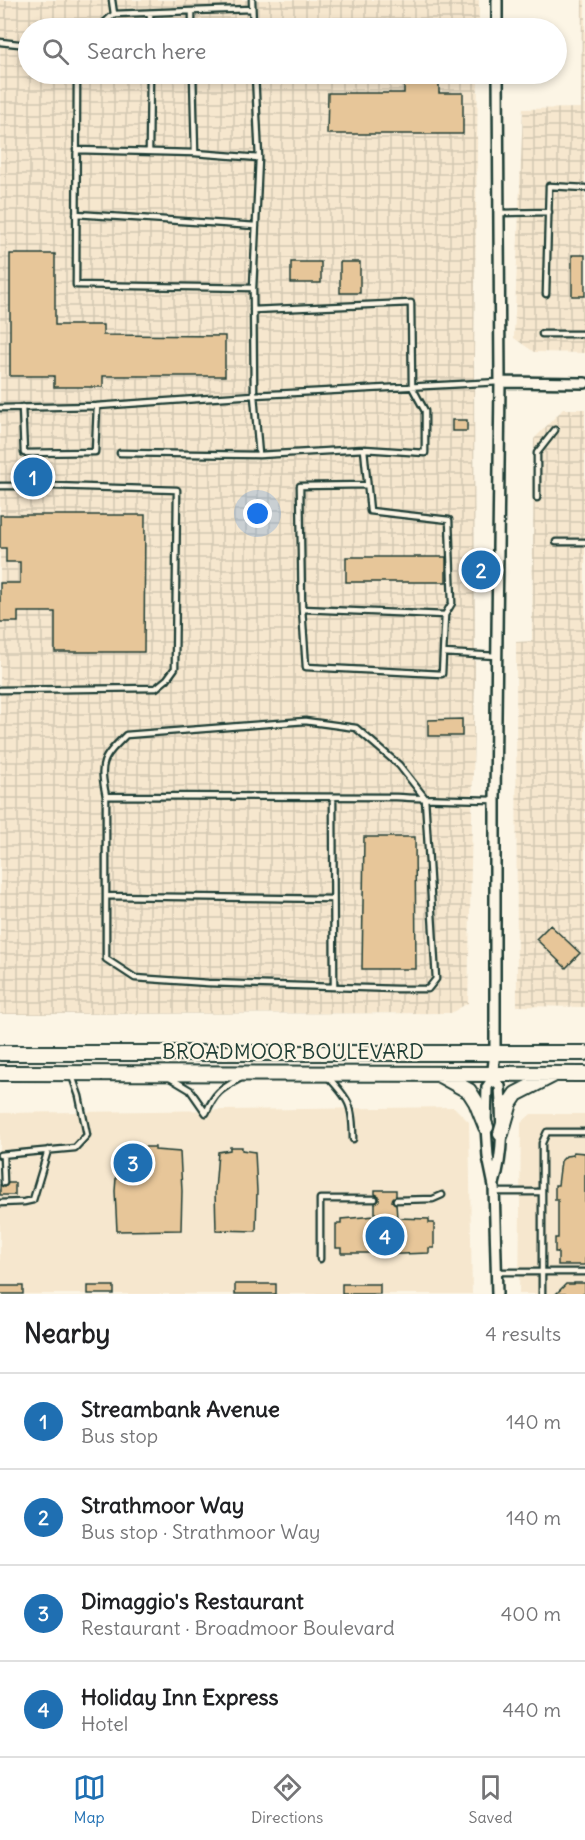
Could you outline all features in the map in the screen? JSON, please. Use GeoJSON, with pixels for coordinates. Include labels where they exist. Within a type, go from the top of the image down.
{"type":"FeatureCollection","features":[{"type":"Feature","properties":{"kind":"main road","name":"BROADMOOR BOULEVARD"},"geometry":{"type":"LineString","coordinates":[[0,1053],[585,1053]]}},
{"type":"Feature","properties":{"kind":"main road","name":"BROADMOOR BOULEVARD"},"geometry":{"type":"LineString","coordinates":[[0,1073],[436,1073],[492,1076],[585,1074]]}},
{"type":"Feature","properties":{"kind":"main road"},"geometry":{"type":"LineString","coordinates":[[436,1073],[469,1091],[486,1127]]}},
{"type":"Feature","properties":{"kind":"main road"},"geometry":{"type":"LineString","coordinates":[[501,1134],[510,1103],[516,1094],[555,1074]]}},
{"type":"Feature","properties":{"kind":"street"},"geometry":{"type":"LineString","coordinates":[[497,0],[497,18]]}},
{"type":"Feature","properties":{"kind":"street"},"geometry":{"type":"LineString","coordinates":[[496,1294],[494,1189],[488,1157],[486,1127],[487,1087],[492,1076],[495,1052],[495,800],[500,382],[498,84]]}},
{"type":"Feature","properties":{"kind":"street"},"geometry":{"type":"LineString","coordinates":[[500,382],[585,383]]}},
{"type":"Feature","properties":{"kind":"street"},"geometry":{"type":"LineString","coordinates":[[492,1076],[500,1086],[501,1134],[501,1162],[494,1189]]}},
{"type":"Feature","properties":{"kind":"lane"},"geometry":{"type":"LineString","coordinates":[[112,0],[114,14]]}},
{"type":"Feature","properties":{"kind":"lane"},"geometry":{"type":"LineString","coordinates":[[252,0],[252,18]]}},
{"type":"Feature","properties":{"kind":"lane"},"geometry":{"type":"LineString","coordinates":[[110,18],[114,14],[252,9]]}},
{"type":"Feature","properties":{"kind":"lane"},"geometry":{"type":"LineString","coordinates":[[192,11],[192,18]]}},
{"type":"Feature","properties":{"kind":"lane"},"geometry":{"type":"LineString","coordinates":[[150,12],[150,18]]}},
{"type":"Feature","properties":{"kind":"lane"},"geometry":{"type":"LineString","coordinates":[[0,42],[18,44]]}},
{"type":"Feature","properties":{"kind":"lane"},"geometry":{"type":"LineString","coordinates":[[77,84],[76,285],[253,288]]}},
{"type":"Feature","properties":{"kind":"lane"},"geometry":{"type":"LineString","coordinates":[[149,152],[150,84]]}},
{"type":"Feature","properties":{"kind":"lane"},"geometry":{"type":"LineString","coordinates":[[194,84],[195,153]]}},
{"type":"Feature","properties":{"kind":"lane"},"geometry":{"type":"LineString","coordinates":[[255,84],[259,158],[253,310],[254,395],[259,455]]}},
{"type":"Feature","properties":{"kind":"lane"},"geometry":{"type":"LineString","coordinates":[[76,150],[195,153],[259,158]]}},
{"type":"Feature","properties":{"kind":"lane"},"geometry":{"type":"LineString","coordinates":[[546,294],[549,186],[585,188]]}},
{"type":"Feature","properties":{"kind":"lane"},"geometry":{"type":"LineString","coordinates":[[499,213],[549,212]]}},
{"type":"Feature","properties":{"kind":"lane"},"geometry":{"type":"LineString","coordinates":[[76,214],[256,226]]}},
{"type":"Feature","properties":{"kind":"lane"},"geometry":{"type":"LineString","coordinates":[[120,453],[259,455],[364,449],[425,453],[424,411],[412,387],[411,303],[253,310]]}},
{"type":"Feature","properties":{"kind":"lane"},"geometry":{"type":"LineString","coordinates":[[542,334],[585,334]]}},
{"type":"Feature","properties":{"kind":"lane"},"geometry":{"type":"LineString","coordinates":[[0,408],[97,406],[500,382]]}},
{"type":"Feature","properties":{"kind":"lane"},"geometry":{"type":"LineString","coordinates":[[22,407],[24,453],[95,452],[97,406]]}},
{"type":"Feature","properties":{"kind":"lane"},"geometry":{"type":"LineString","coordinates":[[537,498],[537,453],[555,430]]}},
{"type":"Feature","properties":{"kind":"lane"},"geometry":{"type":"LineString","coordinates":[[364,449],[370,511],[449,520],[452,603],[444,615],[442,674],[306,667],[302,609],[300,486],[367,485]]}},
{"type":"Feature","properties":{"kind":"lane"},"geometry":{"type":"LineString","coordinates":[[0,486],[177,490],[175,668],[167,679],[156,688],[0,690]]}},
{"type":"Feature","properties":{"kind":"lane"},"geometry":{"type":"LineString","coordinates":[[556,542],[585,542]]}},
{"type":"Feature","properties":{"kind":"lane"},"geometry":{"type":"LineString","coordinates":[[302,609],[444,615]]}},
{"type":"Feature","properties":{"kind":"lane"},"geometry":{"type":"LineString","coordinates":[[443,653],[497,656]]}},
{"type":"Feature","properties":{"kind":"lane"},"geometry":{"type":"LineString","coordinates":[[305,721],[356,728],[399,765],[424,798],[436,979],[428,989],[208,983],[135,978],[106,959],[106,796],[101,772],[108,753],[126,735],[305,721]]}},
{"type":"Feature","properties":{"kind":"lane"},"geometry":{"type":"LineString","coordinates":[[106,796],[495,800]]}},
{"type":"Feature","properties":{"kind":"lane"},"geometry":{"type":"LineString","coordinates":[[333,797],[334,987]]}},
{"type":"Feature","properties":{"kind":"lane"},"geometry":{"type":"LineString","coordinates":[[106,896],[333,898]]}},
{"type":"Feature","properties":{"kind":"lane"},"geometry":{"type":"LineString","coordinates":[[163,1073],[190,1090],[206,1113],[220,1089],[251,1073]]}},
{"type":"Feature","properties":{"kind":"lane"},"geometry":{"type":"LineString","coordinates":[[4,1183],[2,1155],[75,1148],[87,1135],[79,1096],[71,1074]]}},
{"type":"Feature","properties":{"kind":"lane"},"geometry":{"type":"LineString","coordinates":[[326,1074],[347,1097],[353,1121],[353,1139]]}},
{"type":"Feature","properties":{"kind":"lane"},"geometry":{"type":"LineString","coordinates":[[542,1294],[542,1143],[547,1132],[585,1132]]}},
{"type":"Feature","properties":{"kind":"lane"},"geometry":{"type":"LineString","coordinates":[[4,1195],[2,1203],[33,1200],[48,1150]]}},
{"type":"Feature","properties":{"kind":"lane"},"geometry":{"type":"LineString","coordinates":[[494,1189],[542,1192]]}},
{"type":"Feature","properties":{"kind":"lane"},"geometry":{"type":"LineString","coordinates":[[396,1200],[433,1199],[442,1195]]}},
{"type":"Feature","properties":{"kind":"lane"},"geometry":{"type":"LineString","coordinates":[[320,1259],[320,1199],[375,1199]]}},
{"type":"Feature","properties":{"kind":"lane"},"geometry":{"type":"LineString","coordinates":[[496,1272],[585,1272]]}},
{"type":"Feature","properties":{"kind":"shaded area"},"geometry":{"type":"Polygon","coordinates":[[[0,0],[479,0],[479,18],[18,18],[18,84],[478,84],[474,356],[475,681],[468,1003],[451,1013],[0,1014],[0,0]]]}},
{"type":"Feature","properties":{"kind":"shaded area"},"geometry":{"type":"Polygon","coordinates":[[[582,0],[585,0],[585,353],[534,352],[514,338],[523,109],[581,108],[582,0]]]}},
{"type":"Feature","properties":{"kind":"shaded area"},"geometry":{"type":"Polygon","coordinates":[[[563,409],[585,409],[585,1007],[517,1006],[516,642],[532,641],[534,439],[563,409]]]}},
{"type":"Feature","properties":{"kind":"shaded area"},"geometry":{"type":"Polygon","coordinates":[[[454,1107],[469,1122],[472,1294],[0,1294],[0,1113],[454,1107]]]}},
{"type":"Feature","properties":{"kind":"shaded area"},"geometry":{"type":"Polygon","coordinates":[[[531,1114],[585,1114],[585,1294],[519,1294],[521,1123],[531,1114]]]}},
{"type":"Feature","properties":{"kind":"building"},"geometry":{"type":"Polygon","coordinates":[[[404,84],[439,84],[439,93],[463,93],[463,134],[327,134],[328,93],[404,93],[404,84]]]}},
{"type":"Feature","properties":{"kind":"building"},"geometry":{"type":"Polygon","coordinates":[[[10,254],[55,254],[55,325],[103,325],[103,335],[225,336],[225,376],[103,376],[103,387],[54,387],[54,376],[10,376],[10,254]]]}},
{"type":"Feature","properties":{"kind":"building"},"geometry":{"type":"Polygon","coordinates":[[[572,255],[585,255],[585,296],[572,296],[572,255]]]}},
{"type":"Feature","properties":{"kind":"building"},"geometry":{"type":"Polygon","coordinates":[[[291,262],[321,262],[321,283],[291,283],[291,262]]]}},
{"type":"Feature","properties":{"kind":"building"},"geometry":{"type":"Polygon","coordinates":[[[340,262],[360,262],[360,293],[340,293],[340,262]]]}},
{"type":"Feature","properties":{"kind":"building"},"geometry":{"type":"Polygon","coordinates":[[[452,420],[467,420],[467,431],[452,431],[452,420]]]}},
{"type":"Feature","properties":{"kind":"building"},"geometry":{"type":"Polygon","coordinates":[[[0,515],[145,515],[144,652],[55,652],[55,612],[18,612],[18,622],[0,622],[0,583],[20,583],[20,562],[6,562],[6,548],[0,548],[0,515]]]}},
{"type":"Feature","properties":{"kind":"building"},"geometry":{"type":"Polygon","coordinates":[[[346,557],[446,557],[446,582],[346,582],[346,557]]]}},
{"type":"Feature","properties":{"kind":"building"},"geometry":{"type":"Polygon","coordinates":[[[462,719],[462,736],[428,736],[428,720],[462,719]]]}},
{"type":"Feature","properties":{"kind":"building"},"geometry":{"type":"Polygon","coordinates":[[[364,837],[415,837],[416,969],[362,969],[364,837]]]}},
{"type":"Feature","properties":{"kind":"building"},"geometry":{"type":"Polygon","coordinates":[[[550,925],[580,953],[566,968],[536,939],[550,925]]]}},
{"type":"Feature","properties":{"kind":"building"},"geometry":{"type":"Polygon","coordinates":[[[143,1147],[180,1152],[181,1230],[117,1231],[115,1191],[118,1152],[143,1150],[143,1147]]]}},
{"type":"Feature","properties":{"kind":"building"},"geometry":{"type":"Polygon","coordinates":[[[230,1147],[242,1147],[242,1150],[255,1152],[256,1231],[216,1230],[215,1191],[218,1152],[230,1150],[230,1147]]]}},
{"type":"Feature","properties":{"kind":"building"},"geometry":{"type":"Polygon","coordinates":[[[573,1152],[585,1153],[585,1265],[558,1265],[558,1252],[555,1252],[555,1238],[558,1238],[558,1200],[555,1200],[555,1185],[558,1185],[561,1161],[566,1156],[573,1155],[573,1152]]]}},
{"type":"Feature","properties":{"kind":"building"},"geometry":{"type":"Polygon","coordinates":[[[8,1183],[15,1183],[15,1195],[0,1195],[0,1185],[5,1187],[8,1183]]]}},
{"type":"Feature","properties":{"kind":"building"},"geometry":{"type":"Polygon","coordinates":[[[375,1190],[396,1190],[396,1196],[392,1201],[396,1204],[397,1218],[429,1219],[429,1223],[434,1223],[434,1248],[429,1248],[429,1253],[373,1255],[373,1253],[341,1253],[341,1248],[336,1248],[336,1224],[341,1224],[341,1219],[375,1216],[375,1203],[379,1200],[379,1196],[375,1194],[375,1190]]]}},
{"type":"Feature","properties":{"kind":"building"},"geometry":{"type":"Polygon","coordinates":[[[585,1283],[585,1294],[556,1294],[566,1284],[585,1283]]]}},
{"type":"Feature","properties":{"kind":"building"},"geometry":{"type":"Polygon","coordinates":[[[235,1284],[276,1284],[276,1294],[235,1294],[235,1284]]]}},
{"type":"Feature","properties":{"kind":"building"},"geometry":{"type":"Polygon","coordinates":[[[342,1284],[380,1284],[380,1294],[342,1294],[342,1284]]]}},
{"type":"Feature","properties":{"kind":"building"},"geometry":{"type":"Polygon","coordinates":[[[0,1286],[23,1286],[23,1294],[0,1294],[0,1286]]]}},
{"type":"Feature","properties":{"kind":"building"},"geometry":{"type":"Polygon","coordinates":[[[88,1286],[114,1286],[114,1294],[88,1294],[88,1286]]]}},
{"type":"Feature","properties":{"kind":"place","name":"Streambank Avenue"},"geometry":{"type":"Point","coordinates":[33,477]}},
{"type":"Feature","properties":{"kind":"place","name":"Strathmoor Way"},"geometry":{"type":"Point","coordinates":[481,570]}},
{"type":"Feature","properties":{"kind":"place","name":"Dimaggio's Restaurant"},"geometry":{"type":"Point","coordinates":[133,1163]}},
{"type":"Feature","properties":{"kind":"place","name":"Holiday Inn Express"},"geometry":{"type":"Point","coordinates":[385,1236]}}]}
